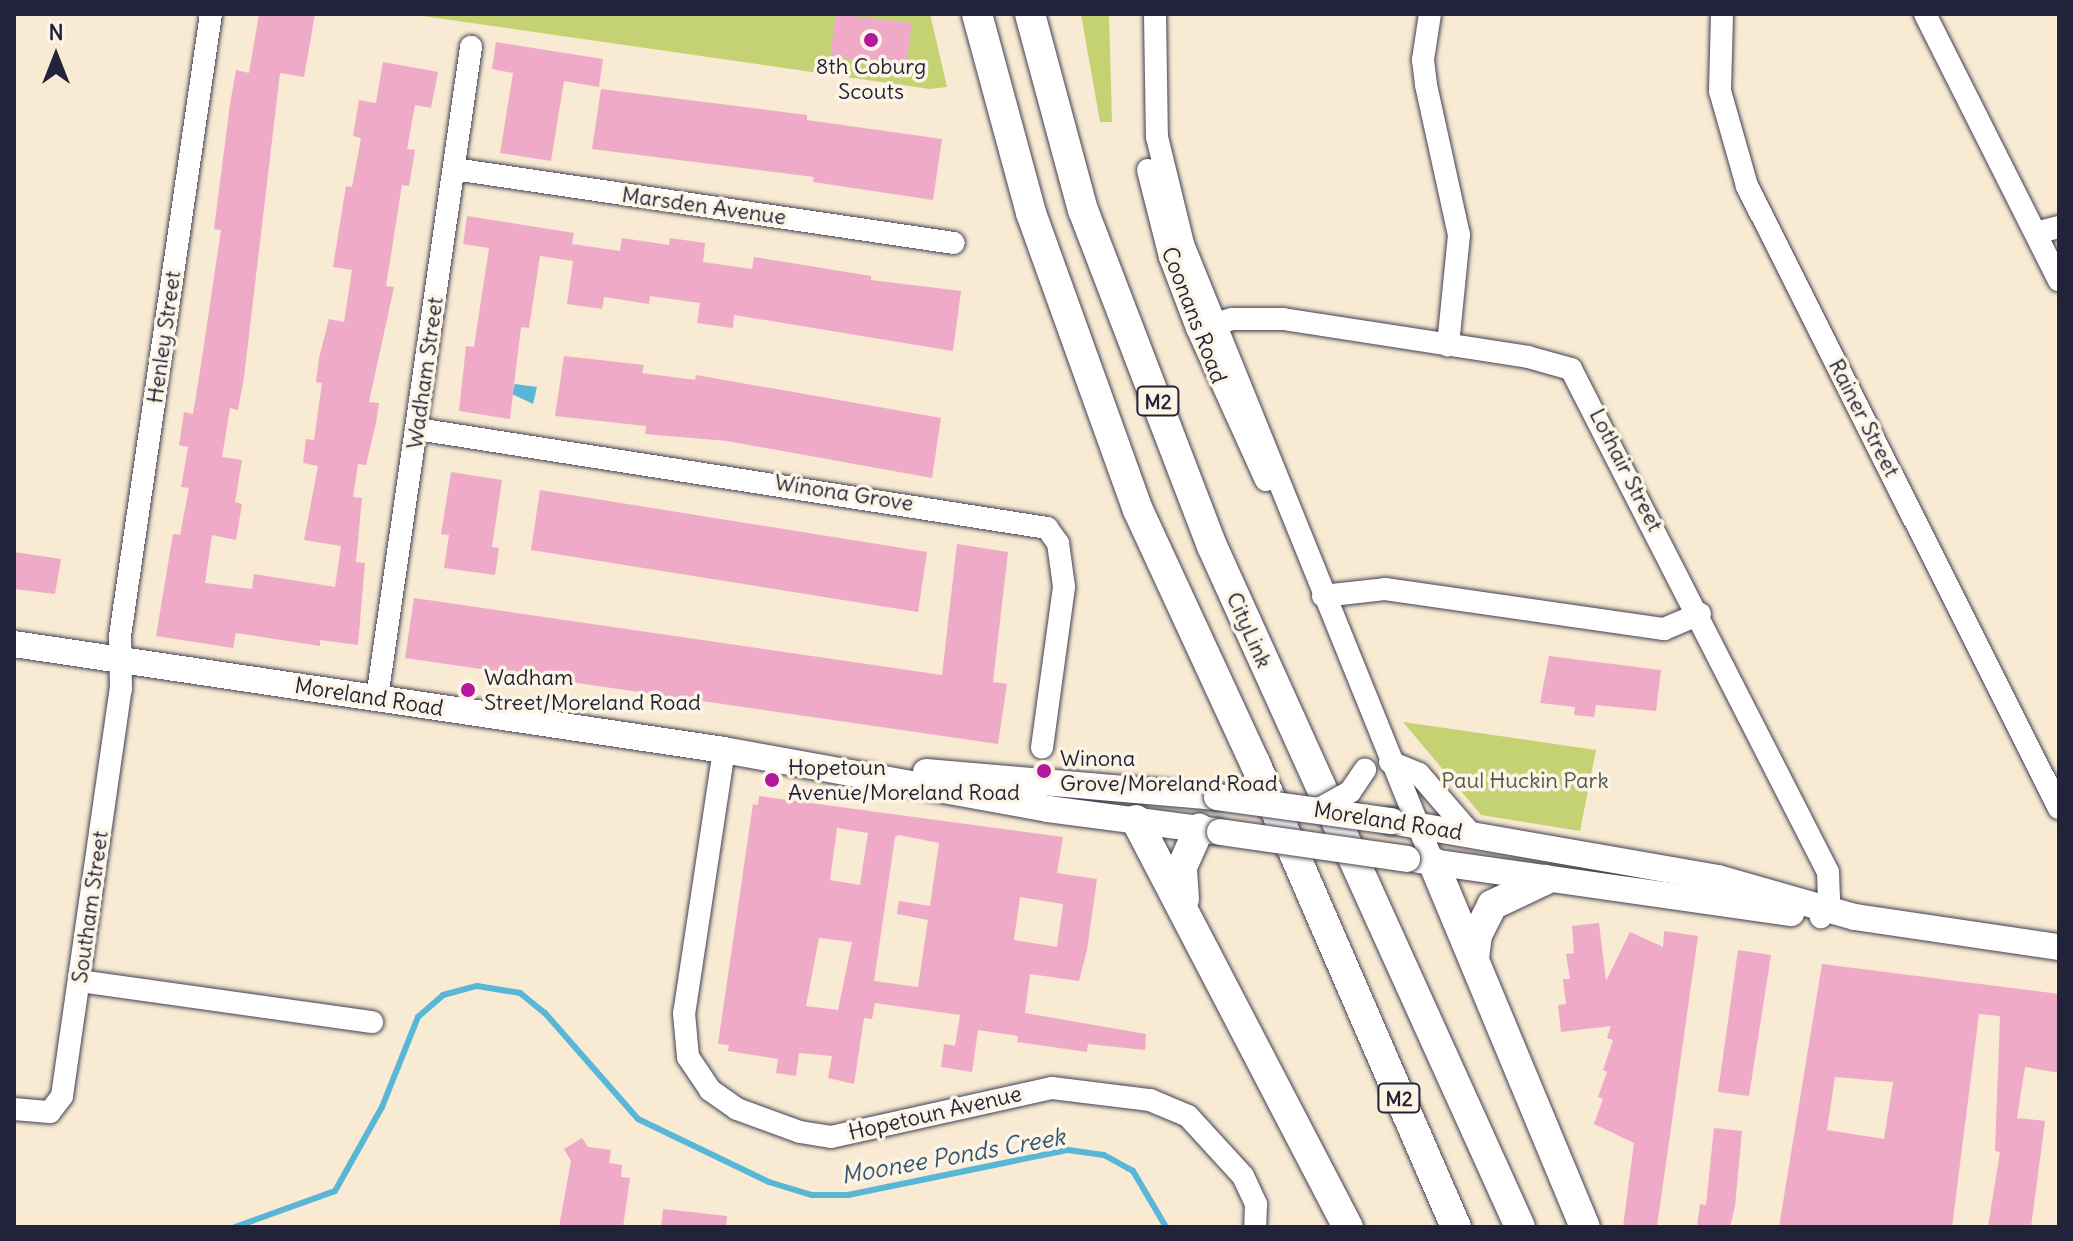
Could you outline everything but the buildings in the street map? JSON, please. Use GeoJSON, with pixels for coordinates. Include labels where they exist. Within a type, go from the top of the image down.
{"type":"FeatureCollection","features":[{"type":"Feature","properties":{"kind":"highway","name":"M2"},"geometry":{"type":"LineString","coordinates":[[977,14],[1031,213],[1138,510],[1255,763],[1456,1227]]}},
{"type":"Feature","properties":{"kind":"highway","name":"CityLink"},"geometry":{"type":"LineString","coordinates":[[1030,14],[1083,210],[1212,546],[1520,1227]]}},
{"type":"Feature","properties":{"kind":"highway"},"geometry":{"type":"LineString","coordinates":[[1199,937],[1184,903],[1182,867],[1214,818]]}},
{"type":"Feature","properties":{"kind":"highway"},"geometry":{"type":"LineString","coordinates":[[1136,820],[1348,1227]]}},
{"type":"Feature","properties":{"kind":"highway"},"geometry":{"type":"LineString","coordinates":[[1420,861],[1474,959],[1585,1227]]}},
{"type":"Feature","properties":{"kind":"highway"},"geometry":{"type":"LineString","coordinates":[[1474,959],[1477,935],[1492,905],[1545,880]]}},
{"type":"Feature","properties":{"kind":"main road","name":"Moreland Road"},"geometry":{"type":"LineString","coordinates":[[14,644],[724,750],[1214,818],[1420,861],[1545,880],[1855,917],[2059,947]]}},
{"type":"Feature","properties":{"kind":"main road","name":"Moreland Road"},"geometry":{"type":"LineString","coordinates":[[724,750],[1136,820],[1214,818],[1261,801],[1718,878],[1823,913]]}},
{"type":"Feature","properties":{"kind":"street","name":"Henley Street"},"geometry":{"type":"LineString","coordinates":[[122,660],[120,636],[211,14]]}},
{"type":"Feature","properties":{"kind":"street","name":"Coonans Road"},"geometry":{"type":"LineString","coordinates":[[1140,14],[1138,102],[1145,154],[1170,257],[1208,325],[1323,596],[1390,762],[1403,823],[1420,861]]}},
{"type":"Feature","properties":{"kind":"street","name":"Coonans Road"},"geometry":{"type":"LineString","coordinates":[[1155,14],[1153,99],[1167,190],[1208,325]]}},
{"type":"Feature","properties":{"kind":"street"},"geometry":{"type":"LineString","coordinates":[[1430,14],[1423,60],[1426,85],[1459,235],[1448,345]]}},
{"type":"Feature","properties":{"kind":"street","name":"Rainer Street"},"geometry":{"type":"LineString","coordinates":[[1722,14],[1720,91],[1747,186],[2059,808]]}},
{"type":"Feature","properties":{"kind":"street"},"geometry":{"type":"LineString","coordinates":[[1925,14],[2059,280]]}},
{"type":"Feature","properties":{"kind":"street","name":"Wadham Street"},"geometry":{"type":"LineString","coordinates":[[377,698],[471,47]]}},
{"type":"Feature","properties":{"kind":"street","name":"Marsden Avenue"},"geometry":{"type":"LineString","coordinates":[[454,169],[954,243]]}},
{"type":"Feature","properties":{"kind":"street"},"geometry":{"type":"LineString","coordinates":[[2036,233],[2059,227]]}},
{"type":"Feature","properties":{"kind":"street","name":"Lothair Street"},"geometry":{"type":"LineString","coordinates":[[1208,325],[1263,317],[1448,345],[1571,369],[1700,614],[1828,872],[1823,913]]}},
{"type":"Feature","properties":{"kind":"street","name":"Winona Grove"},"geometry":{"type":"LineString","coordinates":[[417,429],[1047,528],[1058,543],[1064,587],[1042,747]]}},
{"type":"Feature","properties":{"kind":"street"},"geometry":{"type":"LineString","coordinates":[[1323,596],[1385,589],[1664,629],[1700,614]]}},
{"type":"Feature","properties":{"kind":"street","name":"Southam Street"},"geometry":{"type":"LineString","coordinates":[[14,1109],[44,1113],[60,1103],[122,660]]}},
{"type":"Feature","properties":{"kind":"street"},"geometry":{"type":"LineString","coordinates":[[1317,810],[1350,792],[1365,770],[1377,729]]}},
{"type":"Feature","properties":{"kind":"street","name":"Hopetoun Avenue"},"geometry":{"type":"LineString","coordinates":[[724,750],[683,1035],[697,1075],[723,1101],[800,1132],[831,1137],[1052,1088],[1150,1100],[1188,1116],[1243,1176],[1256,1204],[1255,1227]]}},
{"type":"Feature","properties":{"kind":"street"},"geometry":{"type":"LineString","coordinates":[[1390,762],[1419,774],[1471,834]]}},
{"type":"Feature","properties":{"kind":"street"},"geometry":{"type":"LineString","coordinates":[[79,981],[372,1022]]}},
{"type":"Feature","properties":{"kind":"green space"},"geometry":{"type":"Polygon","coordinates":[[[409,14],[930,14],[947,87],[930,89],[409,14]]]}},
{"type":"Feature","properties":{"kind":"green space"},"geometry":{"type":"Polygon","coordinates":[[[1081,14],[1109,14],[1112,122],[1100,122],[1081,14]]]}},
{"type":"Feature","properties":{"kind":"green space","name":"Paul Huckin Park"},"geometry":{"type":"Polygon","coordinates":[[[1403,722],[1596,750],[1580,831],[1481,815],[1403,722]]]}},
{"type":"Feature","properties":{"kind":"water"},"geometry":{"type":"Polygon","coordinates":[[[515,384],[537,387],[533,404],[512,394],[515,384]]]}},
{"type":"Feature","properties":{"kind":"waterway","name":"Moonee Ponds Creek"},"geometry":{"type":"LineString","coordinates":[[235,1227],[335,1191],[382,1107],[418,1017],[443,995],[477,986],[520,993],[545,1013],[638,1119],[769,1182],[812,1195],[848,1195],[1068,1150],[1104,1155],[1133,1171],[1166,1227]]}},
{"type":"Feature","properties":{"kind":"place","name":"8th Coburg Scouts"},"geometry":{"type":"Point","coordinates":[871,40]}},
{"type":"Feature","properties":{"kind":"place","name":"Wadham Street/Moreland Road"},"geometry":{"type":"Point","coordinates":[468,690]}},
{"type":"Feature","properties":{"kind":"place","name":"Winona Grove/Moreland Road"},"geometry":{"type":"Point","coordinates":[1044,771]}},
{"type":"Feature","properties":{"kind":"place","name":"Hopetoun Avenue/Moreland Road"},"geometry":{"type":"Point","coordinates":[772,780]}}]}
